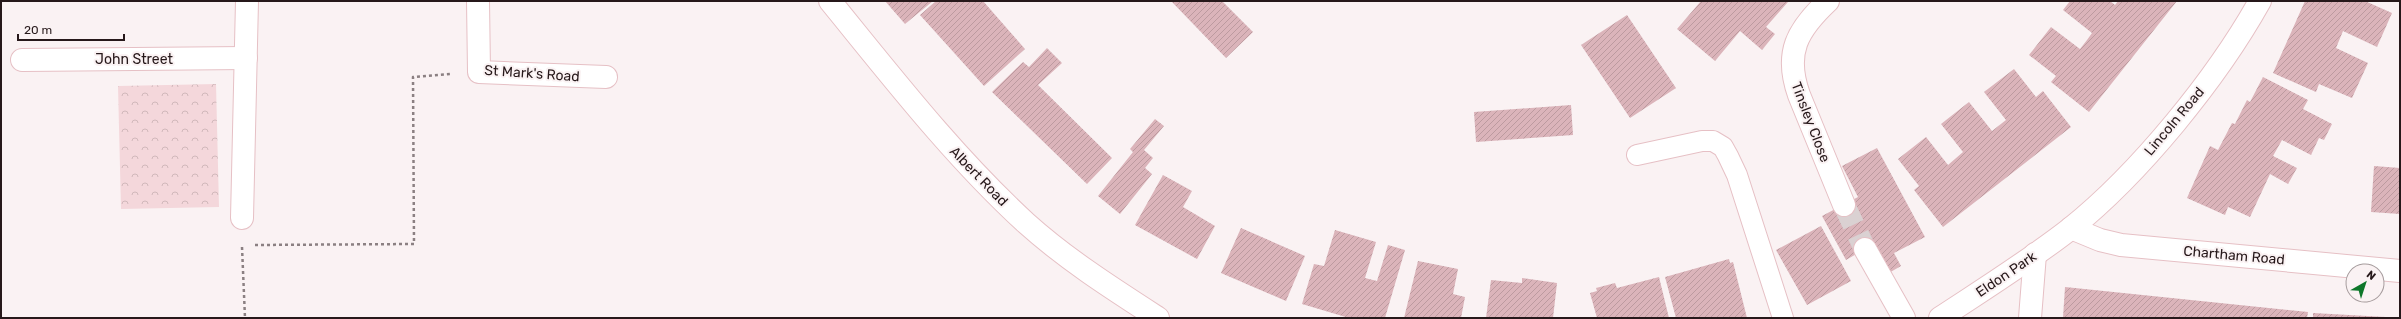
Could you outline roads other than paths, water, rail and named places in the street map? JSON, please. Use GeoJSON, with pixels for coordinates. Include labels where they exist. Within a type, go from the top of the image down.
{"type":"FeatureCollection","features":[{"type":"Feature","properties":{"kind":"street"},"geometry":{"type":"LineString","coordinates":[[242,218],[247,1]]}},
{"type":"Feature","properties":{"kind":"street","name":"St Mark's Road"},"geometry":{"type":"LineString","coordinates":[[478,1],[479,72],[606,77]]}},
{"type":"Feature","properties":{"kind":"street","name":"Albert Road"},"geometry":{"type":"LineString","coordinates":[[830,1],[954,151],[991,190],[1055,247],[1158,318]]}},
{"type":"Feature","properties":{"kind":"street","name":"Tinsley Close"},"geometry":{"type":"LineString","coordinates":[[1828,1],[1810,18],[1800,32],[1793,53],[1792,65],[1794,81],[1799,96],[1844,205]]}},
{"type":"Feature","properties":{"kind":"street","name":"Lincoln Road"},"geometry":{"type":"LineString","coordinates":[[2071,228],[2136,166],[2185,109],[2228,52],[2260,1]]}},
{"type":"Feature","properties":{"kind":"street","name":"John Street"},"geometry":{"type":"LineString","coordinates":[[22,60],[246,58]]}},
{"type":"Feature","properties":{"kind":"street","name":"Eldon Park"},"geometry":{"type":"LineString","coordinates":[[1940,318],[2071,228]]}},
{"type":"Feature","properties":{"kind":"street","name":"Chartham Road"},"geometry":{"type":"LineString","coordinates":[[2071,228],[2100,240],[2121,245],[2400,271]]}},
{"type":"Feature","properties":{"kind":"street"},"geometry":{"type":"LineString","coordinates":[[1865,249],[1904,318]]}},
{"type":"Feature","properties":{"kind":"street"},"geometry":{"type":"LineString","coordinates":[[2030,318],[2035,254]]}},
{"type":"Feature","properties":{"kind":"lane"},"geometry":{"type":"LineString","coordinates":[[1637,155],[1702,141],[1713,142],[1723,147],[1737,175],[1783,318]]}},
{"type":"Feature","properties":{"kind":"tunnel"},"geometry":{"type":"LineString","coordinates":[[1844,205],[1865,249]]}}]}
